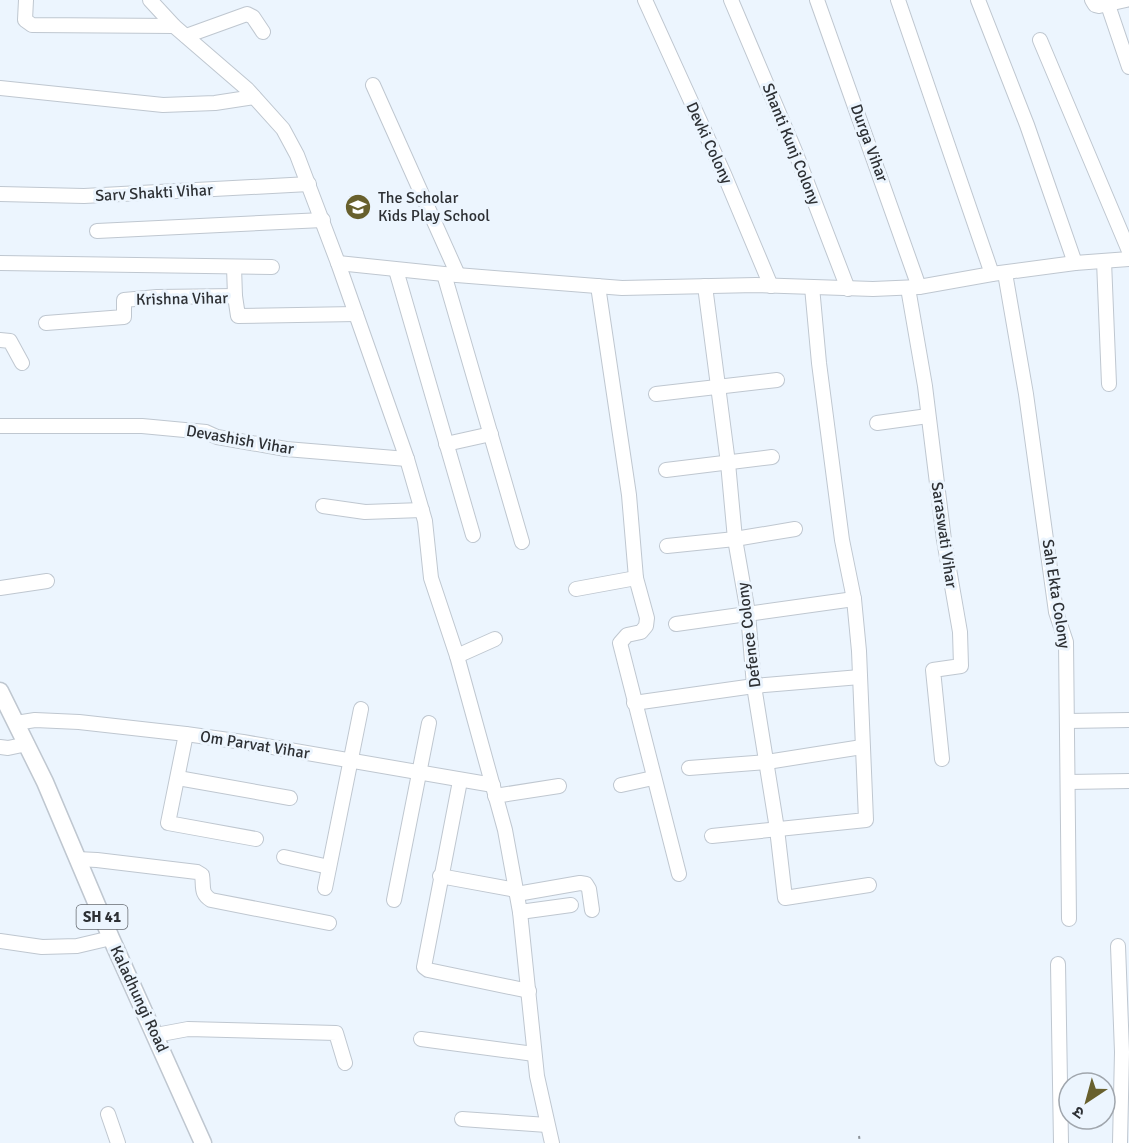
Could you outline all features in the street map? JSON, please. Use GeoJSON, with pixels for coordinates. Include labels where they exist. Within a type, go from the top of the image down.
{"type":"FeatureCollection","features":[{"type":"Feature","properties":{"kind":"main road","name":"Kaladhungi Road"},"geometry":{"type":"LineString","coordinates":[[0,691],[27,744],[203,1143]]}},
{"type":"Feature","properties":{"kind":"street"},"geometry":{"type":"LineString","coordinates":[[26,0],[25,20],[32,25],[174,26]]}},
{"type":"Feature","properties":{"kind":"street"},"geometry":{"type":"LineString","coordinates":[[150,0],[174,26],[254,97],[283,129],[309,184],[339,262],[407,459],[422,510],[431,578],[457,656],[512,863],[520,912],[534,1054],[552,1143]]}},
{"type":"Feature","properties":{"kind":"street","name":"Devki Colony"},"geometry":{"type":"LineString","coordinates":[[645,0],[724,174],[771,286]]}},
{"type":"Feature","properties":{"kind":"street","name":"Shanti Kunj Colony"},"geometry":{"type":"LineString","coordinates":[[730,0],[795,151],[848,289]]}},
{"type":"Feature","properties":{"kind":"street","name":"Durga Vihar"},"geometry":{"type":"LineString","coordinates":[[818,0],[914,287]]}},
{"type":"Feature","properties":{"kind":"street","name":"Sah Ekta Colony"},"geometry":{"type":"LineString","coordinates":[[898,0],[999,274],[1026,394],[1056,612],[1066,642],[1069,919]]}},
{"type":"Feature","properties":{"kind":"street"},"geometry":{"type":"LineString","coordinates":[[978,0],[1027,124],[1075,263]]}},
{"type":"Feature","properties":{"kind":"street"},"geometry":{"type":"LineString","coordinates":[[1092,0],[1095,5],[1108,5],[1126,0]]}},
{"type":"Feature","properties":{"kind":"street"},"geometry":{"type":"LineString","coordinates":[[1108,5],[1129,67]]}},
{"type":"Feature","properties":{"kind":"street"},"geometry":{"type":"LineString","coordinates":[[186,36],[247,14],[253,17],[263,32]]}},
{"type":"Feature","properties":{"kind":"street"},"geometry":{"type":"LineString","coordinates":[[1040,40],[1129,251]]}},
{"type":"Feature","properties":{"kind":"street"},"geometry":{"type":"LineString","coordinates":[[373,85],[451,275],[491,434],[522,542]]}},
{"type":"Feature","properties":{"kind":"street"},"geometry":{"type":"LineString","coordinates":[[0,88],[163,105],[215,103],[254,97]]}},
{"type":"Feature","properties":{"kind":"street","name":"Sarv Shakti Vihar"},"geometry":{"type":"LineString","coordinates":[[0,194],[84,196],[309,184]]}},
{"type":"Feature","properties":{"kind":"street"},"geometry":{"type":"LineString","coordinates":[[97,231],[322,220]]}},
{"type":"Feature","properties":{"kind":"street"},"geometry":{"type":"LineString","coordinates":[[339,262],[396,270],[622,288],[771,286],[848,289],[914,287],[1075,263],[1129,259]]}},
{"type":"Feature","properties":{"kind":"street"},"geometry":{"type":"LineString","coordinates":[[1104,261],[1109,384]]}},
{"type":"Feature","properties":{"kind":"street"},"geometry":{"type":"LineString","coordinates":[[0,263],[272,267]]}},
{"type":"Feature","properties":{"kind":"street"},"geometry":{"type":"LineString","coordinates":[[234,267],[235,296]]}},
{"type":"Feature","properties":{"kind":"street"},"geometry":{"type":"LineString","coordinates":[[396,270],[473,536]]}},
{"type":"Feature","properties":{"kind":"street"},"geometry":{"type":"LineString","coordinates":[[598,286],[629,495],[636,578],[647,618],[646,626],[641,632],[627,635],[620,643],[679,874]]}},
{"type":"Feature","properties":{"kind":"street","name":"Defence Colony"},"geometry":{"type":"LineString","coordinates":[[705,286],[717,388],[729,463],[735,539],[748,613],[754,686],[777,829],[785,898],[869,885]]}},
{"type":"Feature","properties":{"kind":"street"},"geometry":{"type":"LineString","coordinates":[[712,836],[866,820],[855,598],[842,540],[819,363],[812,287]]}},
{"type":"Feature","properties":{"kind":"street","name":"Saraswati Vihar"},"geometry":{"type":"LineString","coordinates":[[914,287],[944,540],[960,632],[961,666],[933,670],[942,759]]}},
{"type":"Feature","properties":{"kind":"street","name":"Krishna Vihar"},"geometry":{"type":"LineString","coordinates":[[46,323],[124,317],[124,300],[157,297],[235,296],[238,316],[356,314]]}},
{"type":"Feature","properties":{"kind":"street"},"geometry":{"type":"LineString","coordinates":[[0,340],[10,341],[22,363]]}},
{"type":"Feature","properties":{"kind":"street"},"geometry":{"type":"LineString","coordinates":[[656,394],[777,380]]}},
{"type":"Feature","properties":{"kind":"street"},"geometry":{"type":"LineString","coordinates":[[877,423],[928,416]]}},
{"type":"Feature","properties":{"kind":"street","name":"Devashish Vihar"},"geometry":{"type":"LineString","coordinates":[[0,426],[142,426],[206,432],[217,437],[286,449],[407,459]]}},
{"type":"Feature","properties":{"kind":"street"},"geometry":{"type":"LineString","coordinates":[[446,444],[491,434]]}},
{"type":"Feature","properties":{"kind":"street"},"geometry":{"type":"LineString","coordinates":[[666,470],[772,457]]}},
{"type":"Feature","properties":{"kind":"street"},"geometry":{"type":"LineString","coordinates":[[323,507],[365,513],[422,510]]}},
{"type":"Feature","properties":{"kind":"street"},"geometry":{"type":"LineString","coordinates":[[667,546],[735,539],[795,529]]}},
{"type":"Feature","properties":{"kind":"street"},"geometry":{"type":"LineString","coordinates":[[576,589],[636,578]]}},
{"type":"Feature","properties":{"kind":"street"},"geometry":{"type":"LineString","coordinates":[[0,588],[47,581]]}},
{"type":"Feature","properties":{"kind":"street"},"geometry":{"type":"LineString","coordinates":[[676,624],[855,598]]}},
{"type":"Feature","properties":{"kind":"street"},"geometry":{"type":"LineString","coordinates":[[457,656],[495,639]]}},
{"type":"Feature","properties":{"kind":"street"},"geometry":{"type":"LineString","coordinates":[[634,703],[754,686],[860,677]]}},
{"type":"Feature","properties":{"kind":"street"},"geometry":{"type":"LineString","coordinates":[[325,888],[361,709]]}},
{"type":"Feature","properties":{"kind":"street","name":"Om Parvat Vihar"},"geometry":{"type":"LineString","coordinates":[[16,723],[35,720],[79,722],[186,734],[350,760],[460,781],[494,791],[559,786]]}},
{"type":"Feature","properties":{"kind":"street"},"geometry":{"type":"LineString","coordinates":[[1067,721],[1129,720]]}},
{"type":"Feature","properties":{"kind":"street"},"geometry":{"type":"LineString","coordinates":[[394,900],[429,723]]}},
{"type":"Feature","properties":{"kind":"street"},"geometry":{"type":"LineString","coordinates":[[186,734],[168,823],[256,838]]}},
{"type":"Feature","properties":{"kind":"street"},"geometry":{"type":"LineString","coordinates":[[0,747],[8,748],[27,744]]}},
{"type":"Feature","properties":{"kind":"street"},"geometry":{"type":"LineString","coordinates":[[689,768],[767,762],[862,747]]}},
{"type":"Feature","properties":{"kind":"street"},"geometry":{"type":"LineString","coordinates":[[178,778],[290,798]]}},
{"type":"Feature","properties":{"kind":"street"},"geometry":{"type":"LineString","coordinates":[[621,784],[653,778]]}},
{"type":"Feature","properties":{"kind":"street"},"geometry":{"type":"LineString","coordinates":[[460,781],[424,967],[428,970],[529,991]]}},
{"type":"Feature","properties":{"kind":"street"},"geometry":{"type":"LineString","coordinates":[[1068,782],[1129,781]]}},
{"type":"Feature","properties":{"kind":"street"},"geometry":{"type":"LineString","coordinates":[[284,857],[329,867]]}},
{"type":"Feature","properties":{"kind":"street"},"geometry":{"type":"LineString","coordinates":[[77,860],[97,860],[197,872],[202,875],[204,896],[211,900],[329,923]]}},
{"type":"Feature","properties":{"kind":"street"},"geometry":{"type":"LineString","coordinates":[[440,876],[516,892],[586,884],[592,910]]}},
{"type":"Feature","properties":{"kind":"street"},"geometry":{"type":"LineString","coordinates":[[520,912],[571,905]]}},
{"type":"Feature","properties":{"kind":"street"},"geometry":{"type":"LineString","coordinates":[[0,941],[42,947],[77,946],[111,938]]}},
{"type":"Feature","properties":{"kind":"street"},"geometry":{"type":"LineString","coordinates":[[1118,946],[1122,1052],[1120,1143]]}},
{"type":"Feature","properties":{"kind":"street"},"geometry":{"type":"LineString","coordinates":[[1058,964],[1061,1143]]}},
{"type":"Feature","properties":{"kind":"street"},"geometry":{"type":"LineString","coordinates":[[156,1035],[188,1029],[336,1033],[345,1063]]}},
{"type":"Feature","properties":{"kind":"street"},"geometry":{"type":"LineString","coordinates":[[421,1039],[534,1054]]}},
{"type":"Feature","properties":{"kind":"street"},"geometry":{"type":"LineString","coordinates":[[108,1114],[118,1143]]}},
{"type":"Feature","properties":{"kind":"street"},"geometry":{"type":"LineString","coordinates":[[462,1119],[547,1125]]}},
{"type":"Feature","properties":{"kind":"path"},"geometry":{"type":"LineString","coordinates":[[859,1136],[861,1143]]}},
{"type":"Feature","properties":{"kind":"place","name":"The Scholar Kids Play School"},"geometry":{"type":"Point","coordinates":[358,207]}}]}
